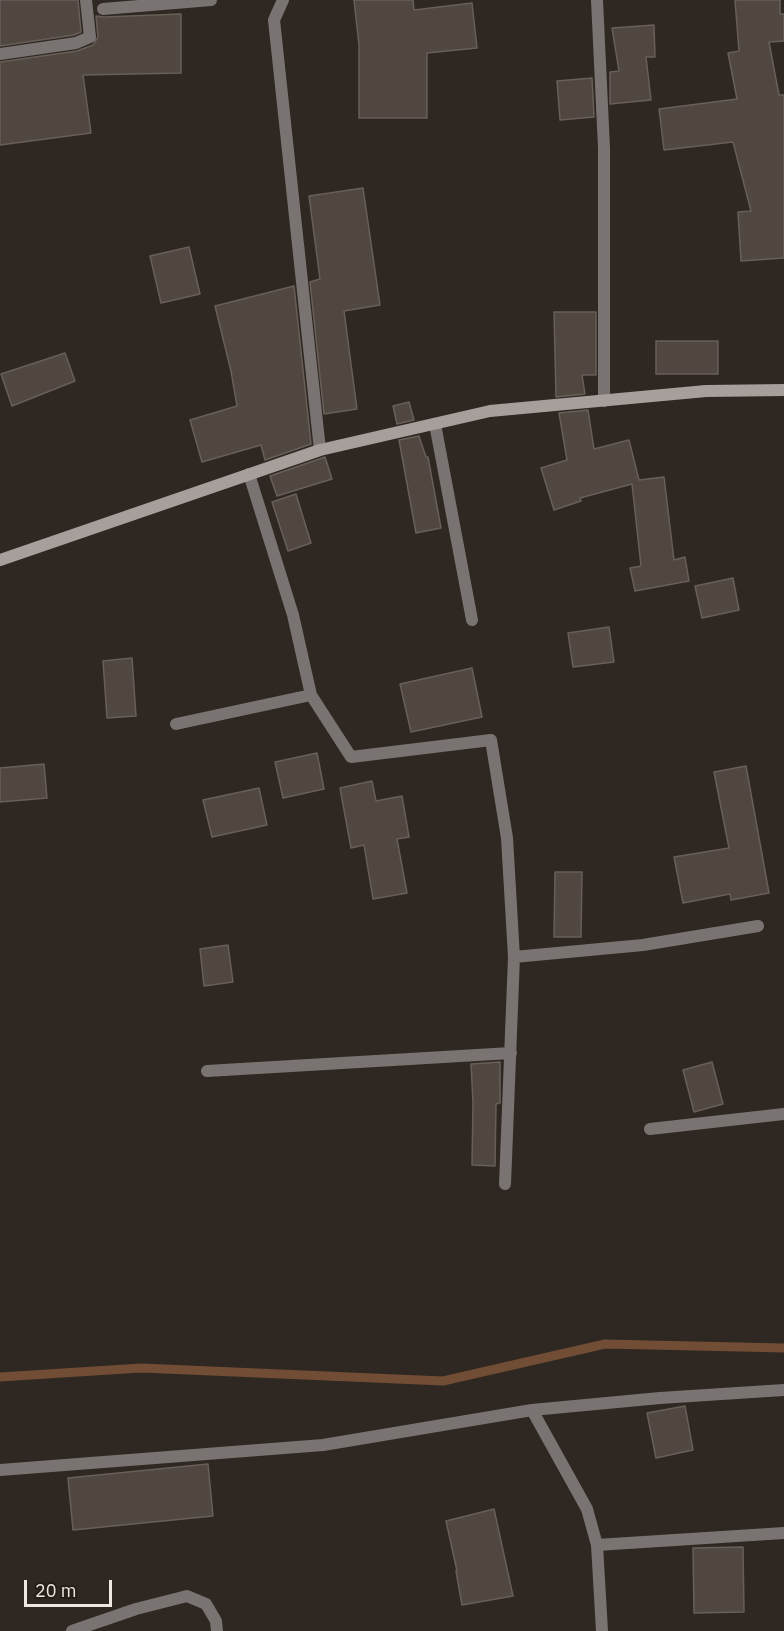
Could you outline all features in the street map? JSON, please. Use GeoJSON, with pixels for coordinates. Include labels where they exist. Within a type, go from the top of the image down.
{"type":"FeatureCollection","features":[{"type":"Feature","properties":{"kind":"street"},"geometry":{"type":"LineString","coordinates":[[0,54],[76,43],[90,37],[86,0]]}},
{"type":"Feature","properties":{"kind":"street"},"geometry":{"type":"LineString","coordinates":[[103,9],[211,0]]}},
{"type":"Feature","properties":{"kind":"street"},"geometry":{"type":"LineString","coordinates":[[283,0],[274,20],[320,450]]}},
{"type":"Feature","properties":{"kind":"street"},"geometry":{"type":"LineString","coordinates":[[597,0],[604,148],[604,401]]}},
{"type":"Feature","properties":{"kind":"street"},"geometry":{"type":"LineString","coordinates":[[0,560],[320,450],[490,411],[706,391],[784,390]]}},
{"type":"Feature","properties":{"kind":"street"},"geometry":{"type":"LineString","coordinates":[[435,424],[472,620]]}},
{"type":"Feature","properties":{"kind":"street"},"geometry":{"type":"LineString","coordinates":[[249,474],[292,615],[310,695],[351,757],[491,740],[507,838],[514,957],[506,1184]]}},
{"type":"Feature","properties":{"kind":"street"},"geometry":{"type":"LineString","coordinates":[[177,724],[310,695]]}},
{"type":"Feature","properties":{"kind":"street"},"geometry":{"type":"LineString","coordinates":[[514,957],[643,945],[758,926]]}},
{"type":"Feature","properties":{"kind":"street"},"geometry":{"type":"LineString","coordinates":[[207,1071],[511,1053]]}},
{"type":"Feature","properties":{"kind":"street"},"geometry":{"type":"LineString","coordinates":[[650,1129],[784,1114]]}},
{"type":"Feature","properties":{"kind":"street"},"geometry":{"type":"LineString","coordinates":[[0,1470],[323,1445],[532,1410],[660,1398],[784,1390]]}},
{"type":"Feature","properties":{"kind":"street"},"geometry":{"type":"LineString","coordinates":[[532,1410],[587,1509],[597,1545],[602,1631]]}},
{"type":"Feature","properties":{"kind":"street"},"geometry":{"type":"LineString","coordinates":[[597,1545],[784,1533]]}},
{"type":"Feature","properties":{"kind":"street"},"geometry":{"type":"LineString","coordinates":[[72,1631],[187,1596],[206,1604],[216,1621],[217,1631]]}},
{"type":"Feature","properties":{"kind":"building"},"geometry":{"type":"Polygon","coordinates":[[[0,0],[78,0],[81,32],[0,46],[0,0]]]}},
{"type":"Feature","properties":{"kind":"building"},"geometry":{"type":"Polygon","coordinates":[[[354,0],[413,0],[414,10],[472,3],[477,48],[427,53],[427,118],[359,118],[359,45],[354,0]]]}},
{"type":"Feature","properties":{"kind":"building"},"geometry":{"type":"Polygon","coordinates":[[[735,0],[780,0],[780,14],[784,14],[784,41],[769,42],[779,95],[784,95],[784,258],[741,261],[738,212],[751,211],[733,142],[664,150],[659,109],[737,99],[728,53],[739,51],[735,0]]]}},
{"type":"Feature","properties":{"kind":"building"},"geometry":{"type":"Polygon","coordinates":[[[181,14],[181,73],[83,75],[91,133],[0,145],[0,62],[77,51],[93,45],[98,37],[96,16],[181,14]]]}},
{"type":"Feature","properties":{"kind":"building"},"geometry":{"type":"Polygon","coordinates":[[[654,25],[655,57],[646,57],[651,100],[610,104],[610,72],[619,71],[612,28],[654,25]]]}},
{"type":"Feature","properties":{"kind":"building"},"geometry":{"type":"Polygon","coordinates":[[[592,78],[594,117],[560,120],[557,81],[592,78]]]}},
{"type":"Feature","properties":{"kind":"building"},"geometry":{"type":"Polygon","coordinates":[[[363,188],[380,305],[344,311],[357,409],[324,414],[310,282],[320,279],[309,196],[363,188]]]}},
{"type":"Feature","properties":{"kind":"building"},"geometry":{"type":"Polygon","coordinates":[[[189,247],[200,294],[161,303],[150,256],[189,247]]]}},
{"type":"Feature","properties":{"kind":"building"},"geometry":{"type":"Polygon","coordinates":[[[294,286],[311,444],[265,460],[261,445],[202,462],[190,420],[237,406],[215,306],[294,286]]]}},
{"type":"Feature","properties":{"kind":"building"},"geometry":{"type":"Polygon","coordinates":[[[554,312],[596,312],[596,375],[582,375],[585,394],[556,397],[554,312]]]}},
{"type":"Feature","properties":{"kind":"building"},"geometry":{"type":"Polygon","coordinates":[[[656,341],[718,341],[718,374],[656,374],[656,341]]]}},
{"type":"Feature","properties":{"kind":"building"},"geometry":{"type":"Polygon","coordinates":[[[65,353],[75,381],[12,406],[1,374],[65,353]]]}},
{"type":"Feature","properties":{"kind":"building"},"geometry":{"type":"Polygon","coordinates":[[[409,402],[414,420],[397,424],[393,406],[409,402]]]}},
{"type":"Feature","properties":{"kind":"building"},"geometry":{"type":"Polygon","coordinates":[[[588,410],[594,449],[629,440],[639,480],[664,477],[674,560],[685,557],[689,581],[635,591],[630,568],[641,566],[632,484],[580,498],[581,501],[554,510],[541,468],[567,460],[559,413],[588,410]]]}},
{"type":"Feature","properties":{"kind":"building"},"geometry":{"type":"Polygon","coordinates":[[[419,436],[426,457],[428,457],[441,528],[416,533],[399,440],[419,436]]]}},
{"type":"Feature","properties":{"kind":"building"},"geometry":{"type":"Polygon","coordinates":[[[325,457],[332,479],[277,496],[270,476],[325,457]]]}},
{"type":"Feature","properties":{"kind":"building"},"geometry":{"type":"Polygon","coordinates":[[[296,494],[311,543],[288,551],[272,502],[296,494]]]}},
{"type":"Feature","properties":{"kind":"building"},"geometry":{"type":"Polygon","coordinates":[[[733,578],[739,610],[702,618],[695,586],[733,578]]]}},
{"type":"Feature","properties":{"kind":"building"},"geometry":{"type":"Polygon","coordinates":[[[609,627],[614,662],[573,667],[568,633],[609,627]]]}},
{"type":"Feature","properties":{"kind":"building"},"geometry":{"type":"Polygon","coordinates":[[[132,658],[136,716],[107,718],[103,661],[132,658]]]}},
{"type":"Feature","properties":{"kind":"building"},"geometry":{"type":"Polygon","coordinates":[[[472,668],[482,717],[411,732],[400,684],[472,668]]]}},
{"type":"Feature","properties":{"kind":"building"},"geometry":{"type":"Polygon","coordinates":[[[317,753],[324,789],[283,798],[275,762],[317,753]]]}},
{"type":"Feature","properties":{"kind":"building"},"geometry":{"type":"Polygon","coordinates":[[[44,764],[47,798],[0,802],[0,768],[44,764]]]}},
{"type":"Feature","properties":{"kind":"building"},"geometry":{"type":"Polygon","coordinates":[[[746,766],[769,893],[731,900],[730,894],[683,903],[674,857],[729,848],[714,772],[746,766]]]}},
{"type":"Feature","properties":{"kind":"building"},"geometry":{"type":"Polygon","coordinates":[[[372,781],[376,801],[402,796],[409,837],[397,839],[407,893],[373,899],[364,845],[351,848],[340,788],[372,781]]]}},
{"type":"Feature","properties":{"kind":"building"},"geometry":{"type":"Polygon","coordinates":[[[259,788],[267,825],[212,837],[203,800],[259,788]]]}},
{"type":"Feature","properties":{"kind":"building"},"geometry":{"type":"Polygon","coordinates":[[[555,872],[582,872],[581,937],[554,937],[555,872]]]}},
{"type":"Feature","properties":{"kind":"building"},"geometry":{"type":"Polygon","coordinates":[[[228,945],[233,982],[204,986],[200,949],[228,945]]]}},
{"type":"Feature","properties":{"kind":"building"},"geometry":{"type":"Polygon","coordinates":[[[500,1062],[500,1103],[496,1104],[495,1166],[472,1165],[471,1064],[500,1062]]]}},
{"type":"Feature","properties":{"kind":"building"},"geometry":{"type":"Polygon","coordinates":[[[712,1062],[723,1104],[694,1112],[683,1070],[712,1062]]]}},
{"type":"Feature","properties":{"kind":"building"},"geometry":{"type":"Polygon","coordinates":[[[685,1406],[693,1450],[656,1458],[647,1413],[685,1406]]]}},
{"type":"Feature","properties":{"kind":"building"},"geometry":{"type":"Polygon","coordinates":[[[208,1464],[213,1516],[73,1530],[68,1478],[208,1464]]]}},
{"type":"Feature","properties":{"kind":"building"},"geometry":{"type":"Polygon","coordinates":[[[494,1509],[513,1596],[462,1605],[446,1521],[494,1509]]]}},
{"type":"Feature","properties":{"kind":"building"},"geometry":{"type":"Polygon","coordinates":[[[743,1547],[744,1612],[694,1613],[693,1548],[743,1547]]]}},
{"type":"Feature","properties":{"kind":"waterway"},"geometry":{"type":"LineString","coordinates":[[0,1377],[141,1368],[443,1381],[605,1344],[784,1348]]}}]}
